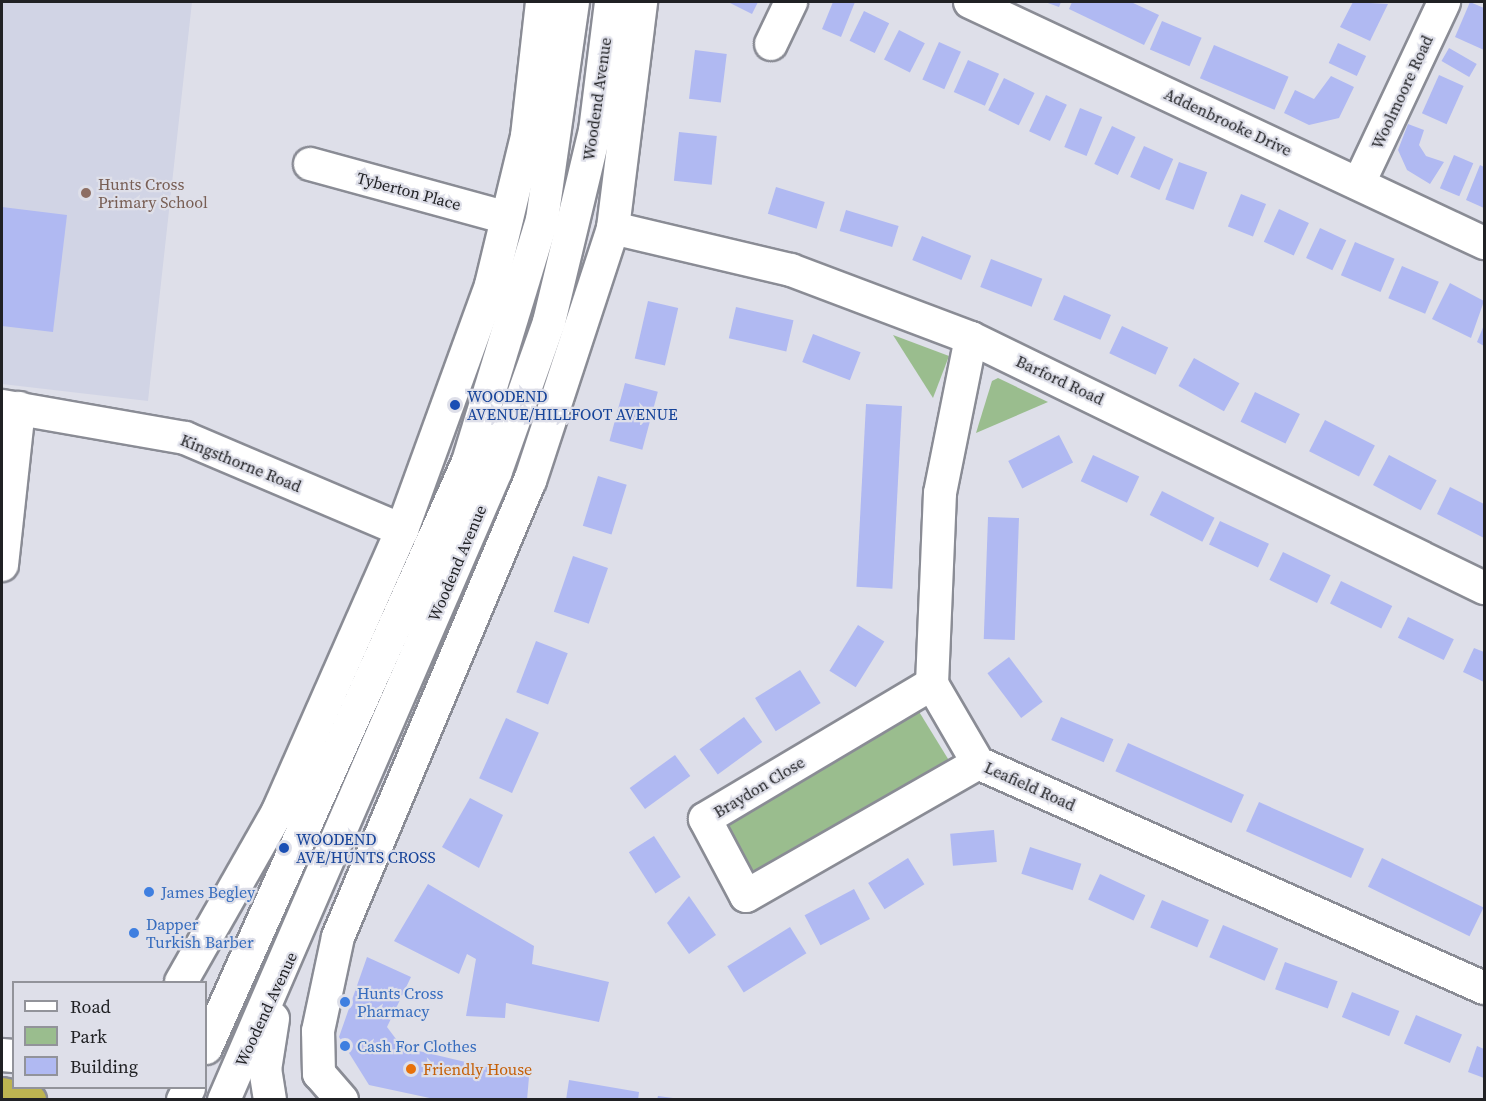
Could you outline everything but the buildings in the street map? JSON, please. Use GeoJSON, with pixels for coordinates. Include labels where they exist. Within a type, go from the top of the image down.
{"type":"FeatureCollection","features":[{"type":"Feature","properties":{"kind":"highway"},"geometry":{"type":"LineString","coordinates":[[2,1095],[29,1100]]}},
{"type":"Feature","properties":{"kind":"street"},"geometry":{"type":"LineString","coordinates":[[182,981],[231,898],[278,811],[402,530],[491,285],[527,136],[542,2]]}},
{"type":"Feature","properties":{"kind":"street","name":"Woodend Avenue"},"geometry":{"type":"LineString","coordinates":[[207,1046],[468,462],[542,220],[573,2]]}},
{"type":"Feature","properties":{"kind":"street","name":"Woodend Avenue"},"geometry":{"type":"LineString","coordinates":[[224,1100],[304,926],[496,471],[549,322],[595,131],[611,2]]}},
{"type":"Feature","properties":{"kind":"street","name":"Woodend Avenue"},"geometry":{"type":"LineString","coordinates":[[342,1100],[319,1074],[318,1031],[338,937],[530,481],[613,228],[641,2]]}},
{"type":"Feature","properties":{"kind":"street"},"geometry":{"type":"LineString","coordinates":[[771,44],[791,2]]}},
{"type":"Feature","properties":{"kind":"street","name":"Addenbrooke Drive"},"geometry":{"type":"LineString","coordinates":[[970,2],[1485,243]]}},
{"type":"Feature","properties":{"kind":"street","name":"Woolmoore Road"},"geometry":{"type":"LineString","coordinates":[[1359,183],[1444,2]]}},
{"type":"Feature","properties":{"kind":"street","name":"Tyberton Place"},"geometry":{"type":"LineString","coordinates":[[310,164],[507,218]]}},
{"type":"Feature","properties":{"kind":"street","name":"Barford Road"},"geometry":{"type":"LineString","coordinates":[[613,228],[791,270],[970,338],[1485,588]]}},
{"type":"Feature","properties":{"kind":"street"},"geometry":{"type":"LineString","coordinates":[[932,684],[940,493],[970,338]]}},
{"type":"Feature","properties":{"kind":"street"},"geometry":{"type":"LineString","coordinates":[[2,565],[10,407]]}},
{"type":"Feature","properties":{"kind":"street","name":"Kingsthorne Road"},"geometry":{"type":"LineString","coordinates":[[10,407],[185,438],[402,530]]}},
{"type":"Feature","properties":{"kind":"street","name":"Leafield Road"},"geometry":{"type":"LineString","coordinates":[[932,684],[978,763],[1485,988]]}},
{"type":"Feature","properties":{"kind":"street","name":"Braydon Close"},"geometry":{"type":"LineString","coordinates":[[932,684],[705,819],[746,896],[978,763]]}},
{"type":"Feature","properties":{"kind":"street"},"geometry":{"type":"LineString","coordinates":[[231,898],[338,937]]}},
{"type":"Feature","properties":{"kind":"street"},"geometry":{"type":"LineString","coordinates":[[270,1100],[266,1070],[280,976]]}},
{"type":"Feature","properties":{"kind":"shaded area","name":"Hunts Cross Primary School"},"geometry":{"type":"Polygon","coordinates":[[[2,2],[192,2],[148,401],[2,384],[2,2]]]}},
{"type":"Feature","properties":{"kind":"green space"},"geometry":{"type":"Polygon","coordinates":[[[893,335],[949,356],[933,398],[893,335]]]}},
{"type":"Feature","properties":{"kind":"green space"},"geometry":{"type":"Polygon","coordinates":[[[998,378],[1048,402],[976,433],[992,381],[998,378]]]}},
{"type":"Feature","properties":{"kind":"green space"},"geometry":{"type":"Polygon","coordinates":[[[918,710],[953,767],[746,896],[705,819],[918,710]]]}},
{"type":"Feature","properties":{"kind":"place","name":"Hunts Cross Primary School"},"geometry":{"type":"Point","coordinates":[86,193]}},
{"type":"Feature","properties":{"kind":"place","name":"WOODEND AVENUE/HILLFOOT AVENUE"},"geometry":{"type":"Point","coordinates":[455,405]}},
{"type":"Feature","properties":{"kind":"place","name":"WOODEND AVE/HUNTS CROSS"},"geometry":{"type":"Point","coordinates":[284,848]}},
{"type":"Feature","properties":{"kind":"place","name":"James Begley"},"geometry":{"type":"Point","coordinates":[149,892]}},
{"type":"Feature","properties":{"kind":"place","name":"Dapper Turkish Barber"},"geometry":{"type":"Point","coordinates":[134,933]}},
{"type":"Feature","properties":{"kind":"place","name":"Hunts Cross Pharmacy"},"geometry":{"type":"Point","coordinates":[345,1002]}},
{"type":"Feature","properties":{"kind":"place","name":"Cash For Clothes"},"geometry":{"type":"Point","coordinates":[345,1046]}},
{"type":"Feature","properties":{"kind":"place","name":"Friendly House"},"geometry":{"type":"Point","coordinates":[411,1069]}}]}
